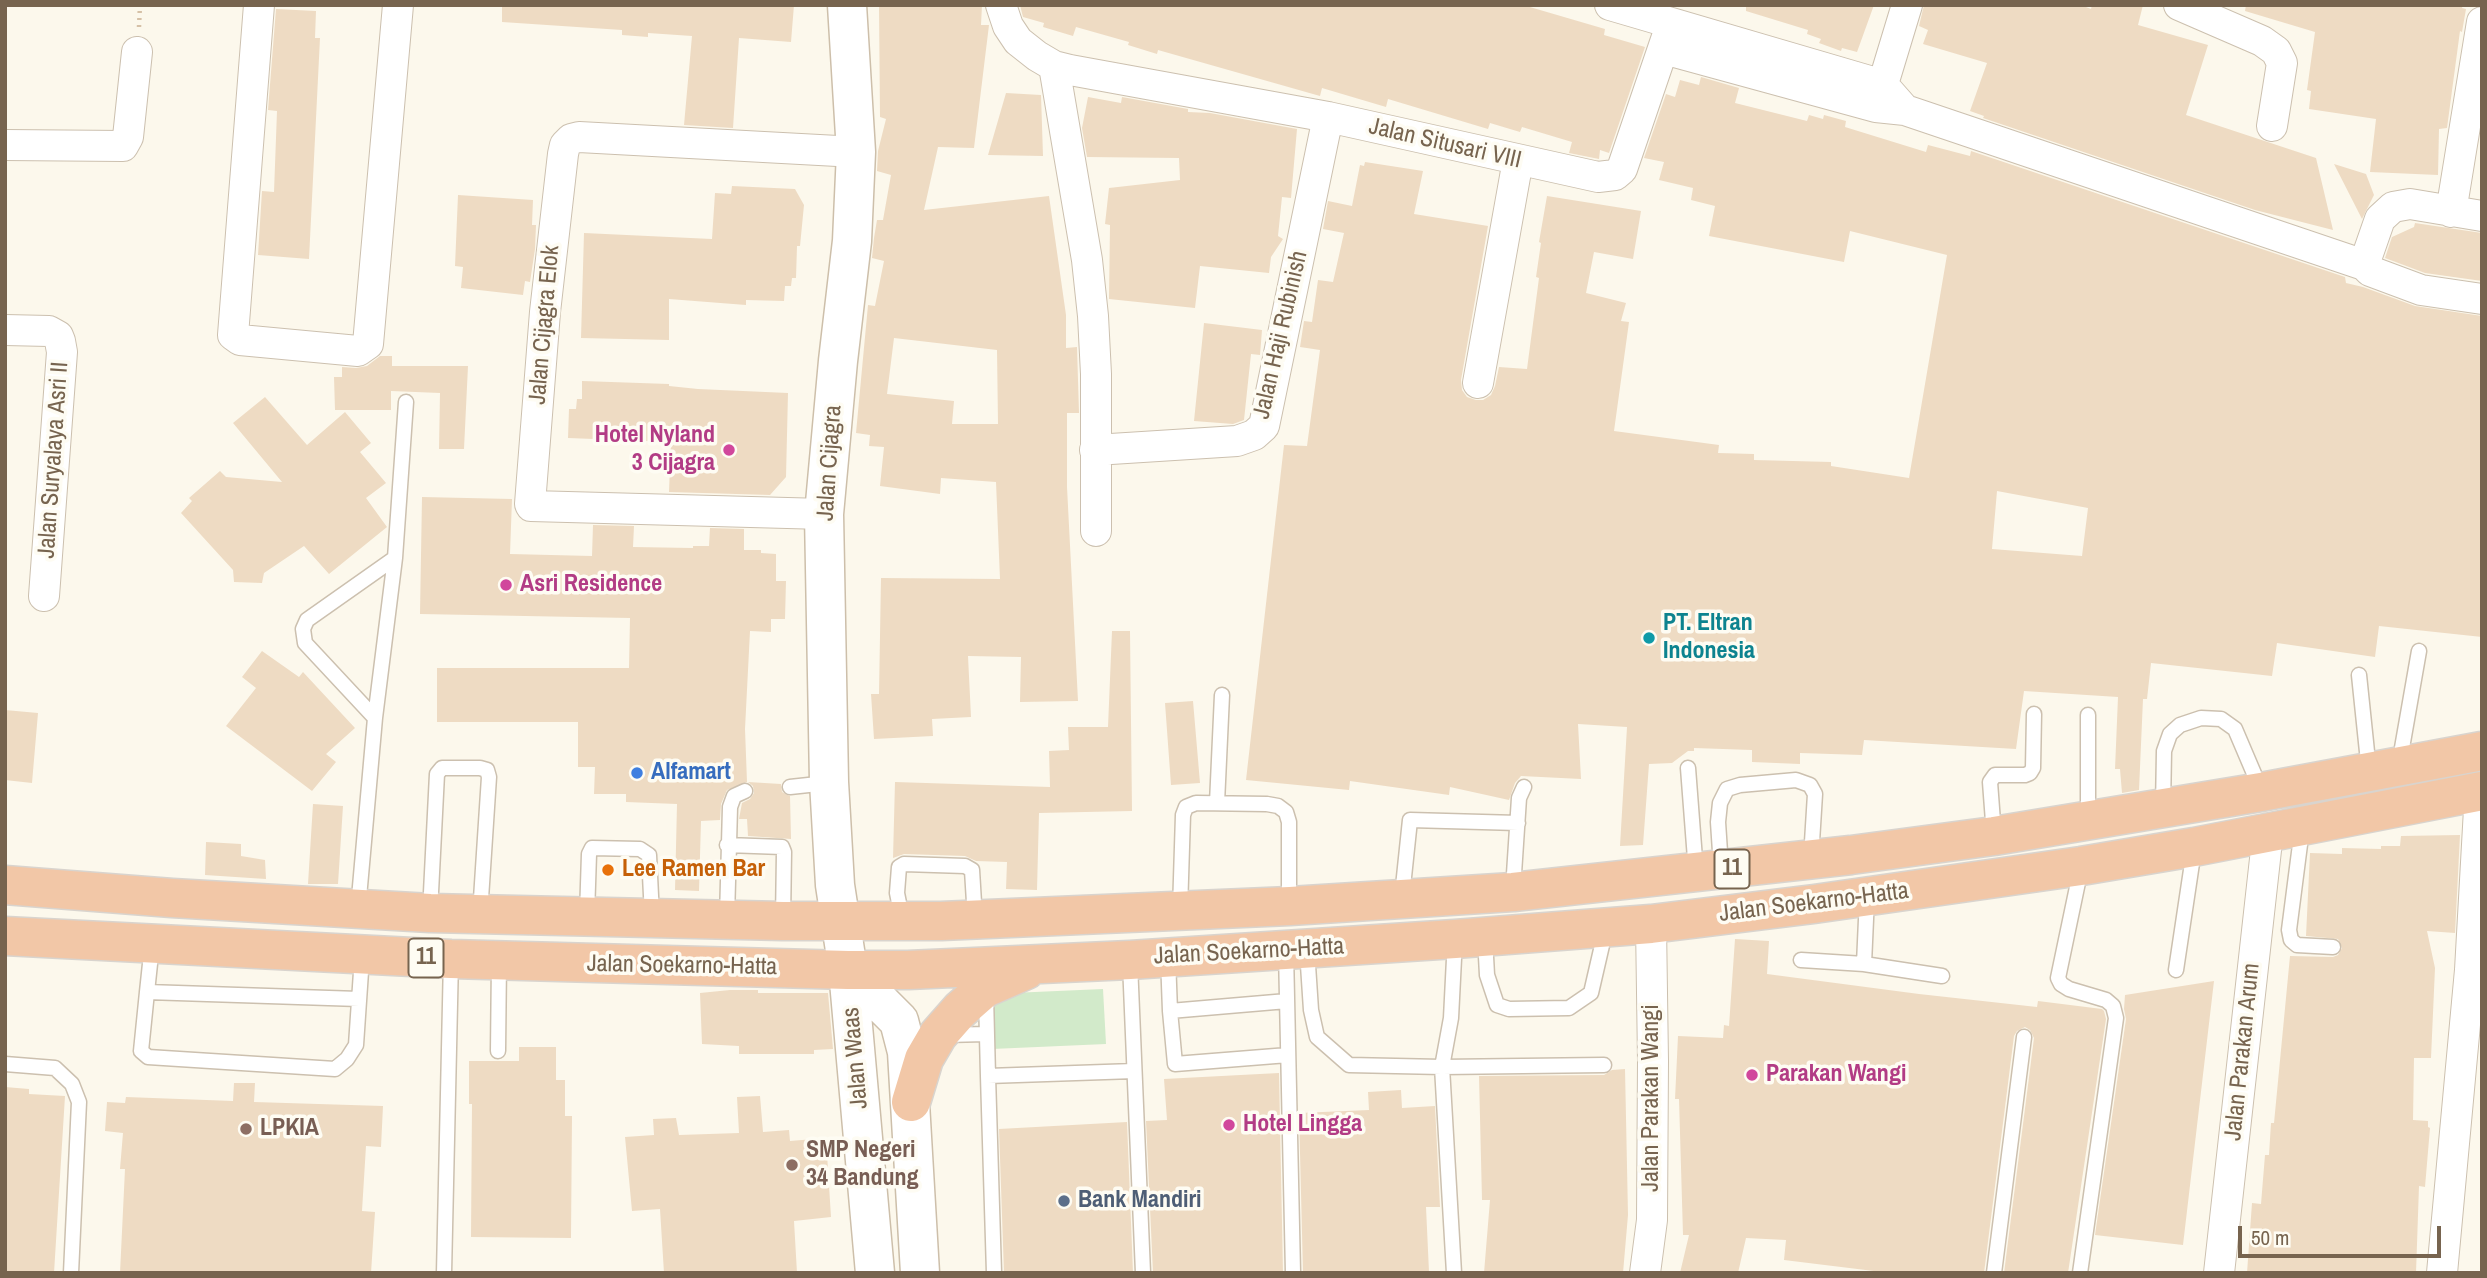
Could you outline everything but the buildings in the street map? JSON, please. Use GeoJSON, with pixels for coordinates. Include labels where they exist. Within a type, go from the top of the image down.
{"type":"FeatureCollection","features":[{"type":"Feature","properties":{"kind":"highway","name":"Jalan Soekarno-Hatta"},"geometry":{"type":"LineString","coordinates":[[5,885],[430,913],[782,921],[975,920],[1402,900],[1513,892],[1709,872],[1994,836],[2261,792],[2482,751]]}},
{"type":"Feature","properties":{"kind":"highway","name":"Jalan Soekarno-Hatta"},"geometry":{"type":"LineString","coordinates":[[5,936],[499,961],[848,970],[1045,965],[1651,924],[1867,897],[2081,866],[2194,847],[2481,791]]}},
{"type":"Feature","properties":{"kind":"highway"},"geometry":{"type":"LineString","coordinates":[[911,1102],[924,1059],[938,1035],[960,1010],[985,988],[1014,974],[1045,965]]}},
{"type":"Feature","properties":{"kind":"street"},"geometry":{"type":"LineString","coordinates":[[259,5],[233,335],[240,340],[358,351],[368,344],[398,5]]}},
{"type":"Feature","properties":{"kind":"street","name":"Jalan Cijagra"},"geometry":{"type":"LineString","coordinates":[[840,921],[831,839],[824,514],[852,241],[856,152],[847,5]]}},
{"type":"Feature","properties":{"kind":"street","name":"Jalan Situsari VIII"},"geometry":{"type":"LineString","coordinates":[[1001,5],[1008,26],[1018,41],[1037,56],[1070,71],[1328,117],[1598,177],[1615,175],[1622,169],[1668,37]]}},
{"type":"Feature","properties":{"kind":"street"},"geometry":{"type":"LineString","coordinates":[[1610,5],[1668,37],[1888,101],[2364,265],[2370,271],[2421,290],[2482,299]]}},
{"type":"Feature","properties":{"kind":"street"},"geometry":{"type":"LineString","coordinates":[[1888,101],[1908,5]]}},
{"type":"Feature","properties":{"kind":"street"},"geometry":{"type":"LineString","coordinates":[[2179,5],[2262,41],[2276,51],[2282,63],[2272,126]]}},
{"type":"Feature","properties":{"kind":"street"},"geometry":{"type":"LineString","coordinates":[[2451,212],[2482,23]]}},
{"type":"Feature","properties":{"kind":"street"},"geometry":{"type":"LineString","coordinates":[[5,145],[124,146],[128,137],[137,52]]}},
{"type":"Feature","properties":{"kind":"street"},"geometry":{"type":"LineString","coordinates":[[1054,65],[1087,260],[1093,316],[1096,374],[1096,531]]}},
{"type":"Feature","properties":{"kind":"street","name":"Jalan Haji Rubinish"},"geometry":{"type":"LineString","coordinates":[[1095,450],[1237,442],[1254,435],[1264,426],[1328,117]]}},
{"type":"Feature","properties":{"kind":"street","name":"Jalan Cijagra Elok"},"geometry":{"type":"LineString","coordinates":[[824,514],[531,506],[545,312],[563,154],[565,145],[571,139],[579,137],[856,152]]}},
{"type":"Feature","properties":{"kind":"street"},"geometry":{"type":"LineString","coordinates":[[1478,383],[1518,160]]}},
{"type":"Feature","properties":{"kind":"street"},"geometry":{"type":"LineString","coordinates":[[2364,265],[2380,219],[2393,207],[2410,204],[2482,216]]}},
{"type":"Feature","properties":{"kind":"street","name":"Jalan Suryalaya Asri II"},"geometry":{"type":"LineString","coordinates":[[5,330],[49,331],[61,341],[44,596]]}},
{"type":"Feature","properties":{"kind":"street"},"geometry":{"type":"LineString","coordinates":[[2442,1273],[2470,970],[2481,791]]}},
{"type":"Feature","properties":{"kind":"street","name":"Jalan Parakan Arum"},"geometry":{"type":"LineString","coordinates":[[2219,1273],[2285,828]]}},
{"type":"Feature","properties":{"kind":"street","name":"Jalan Waas"},"geometry":{"type":"LineString","coordinates":[[840,921],[848,970],[875,1273]]}},
{"type":"Feature","properties":{"kind":"street","name":"Jalan Parakan Wangi"},"geometry":{"type":"LineString","coordinates":[[1645,1273],[1652,1220],[1651,924]]}},
{"type":"Feature","properties":{"kind":"street","name":"Jalan Waas"},"geometry":{"type":"LineString","coordinates":[[848,970],[899,1021],[907,1052],[920,1273]]}},
{"type":"Feature","properties":{"kind":"lane"},"geometry":{"type":"LineString","coordinates":[[358,909],[375,718],[395,558],[406,402]]}},
{"type":"Feature","properties":{"kind":"lane"},"geometry":{"type":"LineString","coordinates":[[375,718],[305,643],[303,629],[307,620],[395,558]]}},
{"type":"Feature","properties":{"kind":"lane"},"geometry":{"type":"LineString","coordinates":[[2384,769],[2419,651]]}},
{"type":"Feature","properties":{"kind":"lane"},"geometry":{"type":"LineString","coordinates":[[2359,675],[2384,769]]}},
{"type":"Feature","properties":{"kind":"lane"},"geometry":{"type":"LineString","coordinates":[[1217,803],[1222,695]]}},
{"type":"Feature","properties":{"kind":"lane"},"geometry":{"type":"LineString","coordinates":[[1994,836],[1990,782],[1995,775],[2030,773],[2033,768],[2034,714]]}},
{"type":"Feature","properties":{"kind":"lane"},"geometry":{"type":"LineString","coordinates":[[2088,715],[2088,821]]}},
{"type":"Feature","properties":{"kind":"lane"},"geometry":{"type":"LineString","coordinates":[[2163,808],[2164,751],[2170,734],[2180,725],[2201,718],[2221,719],[2235,729],[2261,792]]}},
{"type":"Feature","properties":{"kind":"lane"},"geometry":{"type":"LineString","coordinates":[[430,913],[437,774],[442,768],[480,768],[487,770],[489,777],[480,915]]}},
{"type":"Feature","properties":{"kind":"lane"},"geometry":{"type":"LineString","coordinates":[[1688,768],[1709,872]]}},
{"type":"Feature","properties":{"kind":"lane"},"geometry":{"type":"LineString","coordinates":[[1709,872],[1720,803],[1727,789],[1740,785],[1797,780],[1810,785],[1815,794],[1810,860]]}},
{"type":"Feature","properties":{"kind":"lane"},"geometry":{"type":"LineString","coordinates":[[790,787],[829,782]]}},
{"type":"Feature","properties":{"kind":"lane"},"geometry":{"type":"LineString","coordinates":[[1513,892],[1519,799],[1524,787]]}},
{"type":"Feature","properties":{"kind":"lane"},"geometry":{"type":"LineString","coordinates":[[727,920],[730,807],[734,796],[745,791]]}},
{"type":"Feature","properties":{"kind":"lane"},"geometry":{"type":"LineString","coordinates":[[1180,911],[1183,815],[1186,807],[1196,803],[1268,804],[1278,806],[1286,812],[1289,822],[1290,906]]}},
{"type":"Feature","properties":{"kind":"lane"},"geometry":{"type":"LineString","coordinates":[[1402,900],[1410,820],[1518,823]]}},
{"type":"Feature","properties":{"kind":"lane"},"geometry":{"type":"LineString","coordinates":[[2285,828],[2300,863],[2289,930],[2291,940],[2297,945],[2333,947]]}},
{"type":"Feature","properties":{"kind":"lane"},"geometry":{"type":"LineString","coordinates":[[727,845],[782,847],[782,921]]}},
{"type":"Feature","properties":{"kind":"lane"},"geometry":{"type":"LineString","coordinates":[[2176,970],[2194,847]]}},
{"type":"Feature","properties":{"kind":"lane"},"geometry":{"type":"LineString","coordinates":[[587,917],[589,854],[592,848],[640,849],[649,855],[652,918]]}},
{"type":"Feature","properties":{"kind":"lane"},"geometry":{"type":"LineString","coordinates":[[903,922],[897,893],[899,867],[904,864],[965,866],[972,870],[975,920]]}},
{"type":"Feature","properties":{"kind":"lane"},"geometry":{"type":"LineString","coordinates":[[2080,1273],[2116,1018],[2113,1006],[2106,1000],[2069,989],[2061,984],[2058,978],[2081,866]]}},
{"type":"Feature","properties":{"kind":"lane"},"geometry":{"type":"LineString","coordinates":[[1864,964],[1867,897]]}},
{"type":"Feature","properties":{"kind":"lane"},"geometry":{"type":"LineString","coordinates":[[1470,938],[1497,1005],[1509,1009],[1569,1008],[1591,993],[1607,927]]}},
{"type":"Feature","properties":{"kind":"lane"},"geometry":{"type":"LineString","coordinates":[[1454,1273],[1443,1067],[1451,1018],[1470,938]]}},
{"type":"Feature","properties":{"kind":"lane"},"geometry":{"type":"LineString","coordinates":[[152,945],[141,1051],[148,1057],[335,1069],[348,1059],[356,1045],[362,955]]}},
{"type":"Feature","properties":{"kind":"lane"},"geometry":{"type":"LineString","coordinates":[[1293,1273],[1287,1002],[1296,950]]}},
{"type":"Feature","properties":{"kind":"lane"},"geometry":{"type":"LineString","coordinates":[[1296,950],[1317,1037],[1349,1065],[1604,1065]]}},
{"type":"Feature","properties":{"kind":"lane"},"geometry":{"type":"LineString","coordinates":[[1168,957],[1175,1064],[1288,1055]]}},
{"type":"Feature","properties":{"kind":"lane"},"geometry":{"type":"LineString","coordinates":[[444,1273],[452,959]]}},
{"type":"Feature","properties":{"kind":"lane"},"geometry":{"type":"LineString","coordinates":[[1130,960],[1143,1273]]}},
{"type":"Feature","properties":{"kind":"lane"},"geometry":{"type":"LineString","coordinates":[[1801,960],[1864,964],[1942,976]]}},
{"type":"Feature","properties":{"kind":"lane"},"geometry":{"type":"LineString","coordinates":[[498,1051],[499,961]]}},
{"type":"Feature","properties":{"kind":"lane"},"geometry":{"type":"LineString","coordinates":[[985,988],[995,1273]]}},
{"type":"Feature","properties":{"kind":"lane"},"geometry":{"type":"LineString","coordinates":[[147,992],[359,999]]}},
{"type":"Feature","properties":{"kind":"lane"},"geometry":{"type":"LineString","coordinates":[[1170,1011],[1287,1002]]}},
{"type":"Feature","properties":{"kind":"lane"},"geometry":{"type":"LineString","coordinates":[[938,1035],[986,1034]]}},
{"type":"Feature","properties":{"kind":"lane"},"geometry":{"type":"LineString","coordinates":[[1994,1273],[2024,1037]]}},
{"type":"Feature","properties":{"kind":"lane"},"geometry":{"type":"LineString","coordinates":[[5,1064],[55,1068],[72,1084],[79,1102],[71,1273]]}},
{"type":"Feature","properties":{"kind":"lane"},"geometry":{"type":"LineString","coordinates":[[988,1076],[1134,1071]]}},
{"type":"Feature","properties":{"kind":"green space"},"geometry":{"type":"Polygon","coordinates":[[[1103,989],[1106,1044],[992,1049],[989,994],[1103,989]]]}},
{"type":"Feature","properties":{"kind":"place","name":"Hotel Nyland 3 Cijagra"},"geometry":{"type":"Point","coordinates":[729,450]}},
{"type":"Feature","properties":{"kind":"place","name":"Asri Residence"},"geometry":{"type":"Point","coordinates":[506,585]}},
{"type":"Feature","properties":{"kind":"place","name":"PT. Eltran Indonesia"},"geometry":{"type":"Point","coordinates":[1649,638]}},
{"type":"Feature","properties":{"kind":"place","name":"Alfamart"},"geometry":{"type":"Point","coordinates":[637,773]}},
{"type":"Feature","properties":{"kind":"place","name":"Lee Ramen Bar"},"geometry":{"type":"Point","coordinates":[608,870]}},
{"type":"Feature","properties":{"kind":"place","name":"Parakan Wangi"},"geometry":{"type":"Point","coordinates":[1752,1075]}},
{"type":"Feature","properties":{"kind":"place","name":"Hotel Lingga"},"geometry":{"type":"Point","coordinates":[1229,1125]}},
{"type":"Feature","properties":{"kind":"place","name":"LPKIA"},"geometry":{"type":"Point","coordinates":[246,1129]}},
{"type":"Feature","properties":{"kind":"place","name":"SMP Negeri 34 Bandung"},"geometry":{"type":"Point","coordinates":[792,1165]}},
{"type":"Feature","properties":{"kind":"place","name":"Bank Mandiri"},"geometry":{"type":"Point","coordinates":[1064,1201]}}]}
